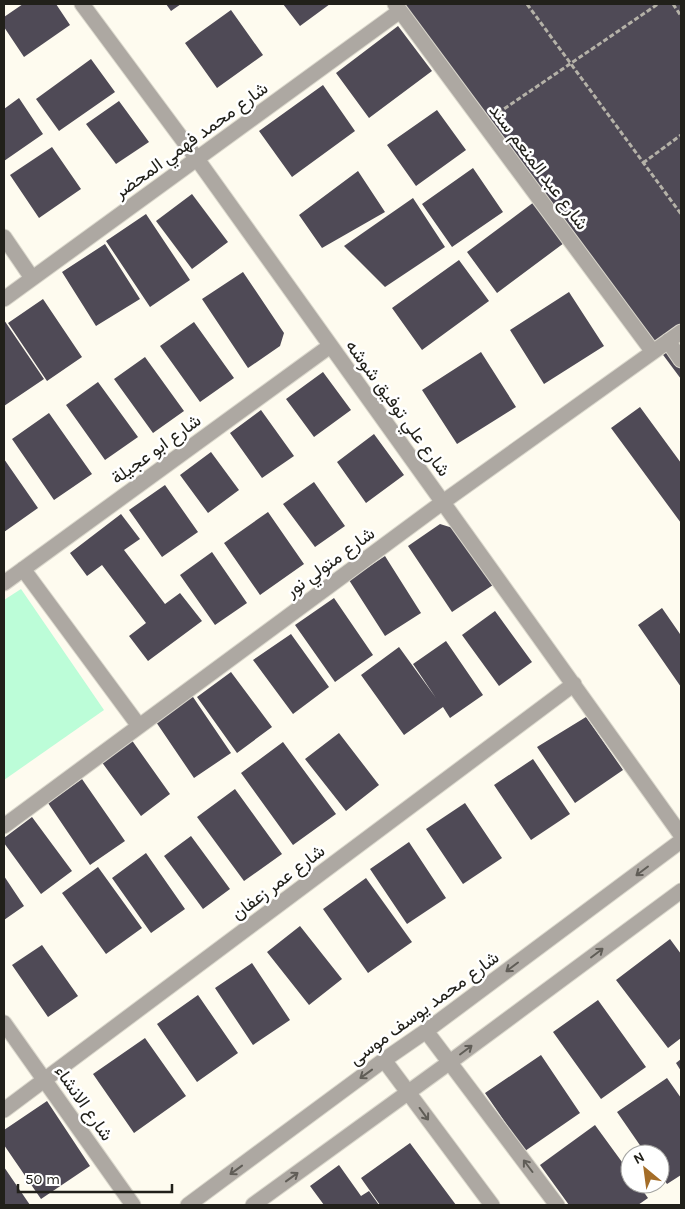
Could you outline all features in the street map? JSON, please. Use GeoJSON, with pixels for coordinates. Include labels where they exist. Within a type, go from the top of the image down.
{"type":"FeatureCollection","features":[{"type":"Feature","properties":{"kind":"street","name":"شارع علي توفيق شوشه"},"geometry":{"type":"LineString","coordinates":[[82,4],[197,159],[681,835]]}},
{"type":"Feature","properties":{"kind":"street","name":"شارع محمد فهمي المحضر"},"geometry":{"type":"LineString","coordinates":[[4,299],[197,159],[398,7]]}},
{"type":"Feature","properties":{"kind":"street","name":"شارع عبد المنعم سند"},"geometry":{"type":"LineString","coordinates":[[398,7],[653,352]]}},
{"type":"Feature","properties":{"kind":"street"},"geometry":{"type":"LineString","coordinates":[[4,237],[32,278]]}},
{"type":"Feature","properties":{"kind":"street","name":"شارع متولي نور"},"geometry":{"type":"LineString","coordinates":[[4,826],[442,502],[681,332]]}},
{"type":"Feature","properties":{"kind":"street"},"geometry":{"type":"LineString","coordinates":[[668,341],[681,360]]}},
{"type":"Feature","properties":{"kind":"street","name":"شارع ابو عجيلة"},"geometry":{"type":"LineString","coordinates":[[4,583],[330,346]]}},
{"type":"Feature","properties":{"kind":"street"},"geometry":{"type":"LineString","coordinates":[[23,569],[139,726]]}},
{"type":"Feature","properties":{"kind":"street","name":"شارع عمر زعفان"},"geometry":{"type":"LineString","coordinates":[[4,1110],[574,684]]}},
{"type":"Feature","properties":{"kind":"street","name":"شارع محمد يوسف موسى"},"geometry":{"type":"LineString","coordinates":[[188,1205],[681,841]]}},
{"type":"Feature","properties":{"kind":"street"},"geometry":{"type":"LineString","coordinates":[[253,1205],[681,891]]}},
{"type":"Feature","properties":{"kind":"street","name":"شارع الانشاء"},"geometry":{"type":"LineString","coordinates":[[4,1023],[133,1205]]}},
{"type":"Feature","properties":{"kind":"street"},"geometry":{"type":"LineString","coordinates":[[426,1031],[557,1205]]}},
{"type":"Feature","properties":{"kind":"street"},"geometry":{"type":"LineString","coordinates":[[384,1060],[492,1205]]}},
{"type":"Feature","properties":{"kind":"path"},"geometry":{"type":"LineString","coordinates":[[527,4],[681,214]]}},
{"type":"Feature","properties":{"kind":"path"},"geometry":{"type":"LineString","coordinates":[[483,123],[658,4]]}},
{"type":"Feature","properties":{"kind":"path"},"geometry":{"type":"LineString","coordinates":[[673,4],[681,16]]}},
{"type":"Feature","properties":{"kind":"path"},"geometry":{"type":"LineString","coordinates":[[644,163],[681,135]]}},
{"type":"Feature","properties":{"kind":"green space"},"geometry":{"type":"Polygon","coordinates":[[[21,589],[104,710],[4,780],[4,600],[21,589]]]}},
{"type":"Feature","properties":{"kind":"building"},"geometry":{"type":"Polygon","coordinates":[[[23,4],[56,4],[70,25],[24,57],[4,27],[4,17],[23,4]]]}},
{"type":"Feature","properties":{"kind":"building"},"geometry":{"type":"Polygon","coordinates":[[[166,4],[181,4],[171,11],[166,4]]]}},
{"type":"Feature","properties":{"kind":"building"},"geometry":{"type":"Polygon","coordinates":[[[283,4],[330,4],[300,26],[283,4]]]}},
{"type":"Feature","properties":{"kind":"building"},"geometry":{"type":"Polygon","coordinates":[[[402,4],[681,4],[681,379],[402,4]]]}},
{"type":"Feature","properties":{"kind":"building"},"geometry":{"type":"Polygon","coordinates":[[[231,10],[263,55],[217,88],[185,43],[231,10]]]}},
{"type":"Feature","properties":{"kind":"building"},"geometry":{"type":"Polygon","coordinates":[[[398,26],[432,71],[369,118],[336,73],[398,26]]]}},
{"type":"Feature","properties":{"kind":"building"},"geometry":{"type":"Polygon","coordinates":[[[91,59],[115,92],[59,131],[36,99],[91,59]]]}},
{"type":"Feature","properties":{"kind":"building"},"geometry":{"type":"Polygon","coordinates":[[[323,85],[355,131],[292,177],[259,131],[323,85]]]}},
{"type":"Feature","properties":{"kind":"building"},"geometry":{"type":"Polygon","coordinates":[[[19,98],[43,134],[4,161],[4,109],[19,98]]]}},
{"type":"Feature","properties":{"kind":"building"},"geometry":{"type":"Polygon","coordinates":[[[119,101],[149,142],[116,164],[86,124],[119,101]]]}},
{"type":"Feature","properties":{"kind":"building"},"geometry":{"type":"Polygon","coordinates":[[[437,110],[466,150],[416,186],[387,145],[437,110]]]}},
{"type":"Feature","properties":{"kind":"building"},"geometry":{"type":"Polygon","coordinates":[[[52,147],[81,189],[39,218],[10,175],[52,147]]]}},
{"type":"Feature","properties":{"kind":"building"},"geometry":{"type":"Polygon","coordinates":[[[473,168],[503,212],[452,247],[422,204],[473,168]]]}},
{"type":"Feature","properties":{"kind":"building"},"geometry":{"type":"Polygon","coordinates":[[[358,171],[385,212],[322,248],[299,215],[358,171]]]}},
{"type":"Feature","properties":{"kind":"building"},"geometry":{"type":"Polygon","coordinates":[[[192,194],[228,242],[192,269],[156,221],[192,194]]]}},
{"type":"Feature","properties":{"kind":"building"},"geometry":{"type":"Polygon","coordinates":[[[413,198],[445,247],[385,287],[344,246],[413,198]]]}},
{"type":"Feature","properties":{"kind":"building"},"geometry":{"type":"Polygon","coordinates":[[[534,202],[564,243],[497,293],[467,252],[534,202]]]}},
{"type":"Feature","properties":{"kind":"building"},"geometry":{"type":"Polygon","coordinates":[[[146,214],[190,280],[150,307],[106,241],[146,214]]]}},
{"type":"Feature","properties":{"kind":"building"},"geometry":{"type":"Polygon","coordinates":[[[105,244],[140,299],[96,326],[62,272],[105,244]]]}},
{"type":"Feature","properties":{"kind":"building"},"geometry":{"type":"Polygon","coordinates":[[[459,260],[489,301],[422,350],[392,308],[459,260]]]}},
{"type":"Feature","properties":{"kind":"building"},"geometry":{"type":"Polygon","coordinates":[[[243,272],[284,333],[280,346],[248,368],[202,299],[243,272]]]}},
{"type":"Feature","properties":{"kind":"building"},"geometry":{"type":"Polygon","coordinates":[[[569,292],[604,346],[544,384],[510,330],[569,292]]]}},
{"type":"Feature","properties":{"kind":"building"},"geometry":{"type":"Polygon","coordinates":[[[43,299],[82,357],[47,381],[8,323],[43,299]]]}},
{"type":"Feature","properties":{"kind":"building"},"geometry":{"type":"Polygon","coordinates":[[[4,320],[44,379],[4,406],[4,320]]]}},
{"type":"Feature","properties":{"kind":"building"},"geometry":{"type":"Polygon","coordinates":[[[194,322],[234,378],[200,402],[160,346],[194,322]]]}},
{"type":"Feature","properties":{"kind":"building"},"geometry":{"type":"Polygon","coordinates":[[[481,352],[516,407],[457,444],[422,390],[481,352]]]}},
{"type":"Feature","properties":{"kind":"building"},"geometry":{"type":"Polygon","coordinates":[[[145,357],[184,411],[153,433],[114,379],[145,357]]]}},
{"type":"Feature","properties":{"kind":"building"},"geometry":{"type":"Polygon","coordinates":[[[323,372],[351,410],[314,437],[286,399],[323,372]]]}},
{"type":"Feature","properties":{"kind":"building"},"geometry":{"type":"Polygon","coordinates":[[[98,382],[138,437],[105,460],[66,405],[98,382]]]}},
{"type":"Feature","properties":{"kind":"building"},"geometry":{"type":"Polygon","coordinates":[[[640,407],[681,463],[681,523],[611,428],[640,407]]]}},
{"type":"Feature","properties":{"kind":"building"},"geometry":{"type":"Polygon","coordinates":[[[261,410],[294,456],[262,478],[230,433],[261,410]]]}},
{"type":"Feature","properties":{"kind":"building"},"geometry":{"type":"Polygon","coordinates":[[[49,413],[92,474],[54,500],[12,439],[49,413]]]}},
{"type":"Feature","properties":{"kind":"building"},"geometry":{"type":"Polygon","coordinates":[[[374,434],[404,475],[366,503],[337,462],[374,434]]]}},
{"type":"Feature","properties":{"kind":"building"},"geometry":{"type":"Polygon","coordinates":[[[211,452],[239,490],[208,513],[180,475],[211,452]]]}},
{"type":"Feature","properties":{"kind":"building"},"geometry":{"type":"Polygon","coordinates":[[[4,459],[38,508],[4,532],[4,459]]]}},
{"type":"Feature","properties":{"kind":"building"},"geometry":{"type":"Polygon","coordinates":[[[314,482],[345,526],[315,547],[283,504],[314,482]]]}},
{"type":"Feature","properties":{"kind":"building"},"geometry":{"type":"Polygon","coordinates":[[[165,485],[198,532],[162,557],[129,510],[165,485]]]}},
{"type":"Feature","properties":{"kind":"building"},"geometry":{"type":"Polygon","coordinates":[[[268,512],[304,564],[260,595],[224,543],[268,512]]]}},
{"type":"Feature","properties":{"kind":"building"},"geometry":{"type":"Polygon","coordinates":[[[121,514],[140,539],[124,550],[165,604],[180,593],[202,621],[148,661],[129,636],[146,623],[102,565],[87,576],[70,553],[121,514]]]}},
{"type":"Feature","properties":{"kind":"building"},"geometry":{"type":"Polygon","coordinates":[[[440,524],[456,529],[493,585],[452,612],[408,546],[440,524]]]}},
{"type":"Feature","properties":{"kind":"building"},"geometry":{"type":"Polygon","coordinates":[[[212,552],[247,603],[215,625],[180,575],[212,552]]]}},
{"type":"Feature","properties":{"kind":"building"},"geometry":{"type":"Polygon","coordinates":[[[385,556],[421,613],[385,636],[349,580],[385,556]]]}},
{"type":"Feature","properties":{"kind":"building"},"geometry":{"type":"Polygon","coordinates":[[[334,598],[373,655],[335,682],[295,625],[334,598]]]}},
{"type":"Feature","properties":{"kind":"building"},"geometry":{"type":"Polygon","coordinates":[[[662,608],[681,633],[681,687],[638,625],[662,608]]]}},
{"type":"Feature","properties":{"kind":"building"},"geometry":{"type":"Polygon","coordinates":[[[495,611],[532,662],[499,686],[462,635],[495,611]]]}},
{"type":"Feature","properties":{"kind":"building"},"geometry":{"type":"Polygon","coordinates":[[[291,634],[329,687],[293,714],[253,660],[291,634]]]}},
{"type":"Feature","properties":{"kind":"building"},"geometry":{"type":"Polygon","coordinates":[[[446,641],[483,695],[450,718],[443,707],[404,735],[361,675],[399,647],[436,698],[413,664],[446,641]]]}},
{"type":"Feature","properties":{"kind":"building"},"geometry":{"type":"Polygon","coordinates":[[[231,672],[272,727],[237,753],[197,697],[231,672]]]}},
{"type":"Feature","properties":{"kind":"building"},"geometry":{"type":"Polygon","coordinates":[[[191,694],[231,753],[194,778],[154,719],[191,694]]]}},
{"type":"Feature","properties":{"kind":"building"},"geometry":{"type":"Polygon","coordinates":[[[586,717],[623,770],[575,803],[537,747],[586,717]]]}},
{"type":"Feature","properties":{"kind":"building"},"geometry":{"type":"Polygon","coordinates":[[[339,733],[379,785],[346,811],[305,759],[339,733]]]}},
{"type":"Feature","properties":{"kind":"building"},"geometry":{"type":"Polygon","coordinates":[[[131,739],[170,794],[141,816],[101,761],[131,739]]]}},
{"type":"Feature","properties":{"kind":"building"},"geometry":{"type":"Polygon","coordinates":[[[283,742],[336,814],[293,845],[241,773],[283,742]]]}},
{"type":"Feature","properties":{"kind":"building"},"geometry":{"type":"Polygon","coordinates":[[[533,759],[570,814],[531,840],[494,785],[533,759]]]}},
{"type":"Feature","properties":{"kind":"building"},"geometry":{"type":"Polygon","coordinates":[[[82,779],[125,841],[90,865],[48,803],[82,779]]]}},
{"type":"Feature","properties":{"kind":"building"},"geometry":{"type":"Polygon","coordinates":[[[235,789],[282,854],[244,881],[197,817],[235,789]]]}},
{"type":"Feature","properties":{"kind":"building"},"geometry":{"type":"Polygon","coordinates":[[[465,803],[502,858],[463,884],[426,829],[465,803]]]}},
{"type":"Feature","properties":{"kind":"building"},"geometry":{"type":"Polygon","coordinates":[[[32,817],[72,871],[41,894],[4,843],[4,838],[32,817]]]}},
{"type":"Feature","properties":{"kind":"building"},"geometry":{"type":"Polygon","coordinates":[[[191,836],[230,889],[203,909],[164,856],[191,836]]]}},
{"type":"Feature","properties":{"kind":"building"},"geometry":{"type":"Polygon","coordinates":[[[409,842],[446,898],[407,924],[370,869],[409,842]]]}},
{"type":"Feature","properties":{"kind":"building"},"geometry":{"type":"Polygon","coordinates":[[[146,853],[185,909],[151,933],[112,878],[146,853]]]}},
{"type":"Feature","properties":{"kind":"building"},"geometry":{"type":"Polygon","coordinates":[[[98,867],[142,928],[106,954],[62,893],[98,867]]]}},
{"type":"Feature","properties":{"kind":"building"},"geometry":{"type":"Polygon","coordinates":[[[4,876],[24,906],[4,920],[4,876]]]}},
{"type":"Feature","properties":{"kind":"building"},"geometry":{"type":"Polygon","coordinates":[[[366,878],[412,942],[368,973],[323,909],[366,878]]]}},
{"type":"Feature","properties":{"kind":"building"},"geometry":{"type":"Polygon","coordinates":[[[300,926],[342,979],[309,1005],[267,952],[300,926]]]}},
{"type":"Feature","properties":{"kind":"building"},"geometry":{"type":"Polygon","coordinates":[[[670,939],[681,954],[681,1038],[668,1048],[616,980],[670,939]]]}},
{"type":"Feature","properties":{"kind":"building"},"geometry":{"type":"Polygon","coordinates":[[[42,945],[78,996],[48,1017],[12,965],[42,945]]]}},
{"type":"Feature","properties":{"kind":"building"},"geometry":{"type":"Polygon","coordinates":[[[252,963],[290,1020],[253,1045],[215,988],[252,963]]]}},
{"type":"Feature","properties":{"kind":"building"},"geometry":{"type":"Polygon","coordinates":[[[198,995],[238,1053],[197,1082],[157,1024],[198,995]]]}},
{"type":"Feature","properties":{"kind":"building"},"geometry":{"type":"Polygon","coordinates":[[[598,1000],[646,1067],[601,1099],[553,1032],[598,1000]]]}},
{"type":"Feature","properties":{"kind":"building"},"geometry":{"type":"Polygon","coordinates":[[[145,1038],[186,1096],[134,1133],[93,1074],[145,1038]]]}},
{"type":"Feature","properties":{"kind":"building"},"geometry":{"type":"Polygon","coordinates":[[[541,1055],[580,1113],[525,1151],[485,1093],[541,1055]]]}},
{"type":"Feature","properties":{"kind":"building"},"geometry":{"type":"Polygon","coordinates":[[[681,1059],[681,1071],[676,1063],[681,1059]]]}},
{"type":"Feature","properties":{"kind":"building"},"geometry":{"type":"Polygon","coordinates":[[[667,1078],[681,1098],[681,1175],[670,1182],[670,1144],[639,1144],[617,1112],[667,1078]]]}},
{"type":"Feature","properties":{"kind":"building"},"geometry":{"type":"Polygon","coordinates":[[[47,1101],[90,1166],[41,1199],[4,1145],[4,1130],[47,1101]]]}},
{"type":"Feature","properties":{"kind":"building"},"geometry":{"type":"Polygon","coordinates":[[[595,1125],[620,1159],[620,1194],[645,1194],[648,1198],[638,1205],[569,1205],[540,1165],[595,1125]]]}},
{"type":"Feature","properties":{"kind":"building"},"geometry":{"type":"Polygon","coordinates":[[[410,1143],[456,1205],[380,1205],[361,1178],[410,1143]]]}},
{"type":"Feature","properties":{"kind":"building"},"geometry":{"type":"Polygon","coordinates":[[[339,1165],[361,1196],[369,1191],[379,1205],[324,1205],[310,1186],[339,1165]]]}},
{"type":"Feature","properties":{"kind":"building"},"geometry":{"type":"Polygon","coordinates":[[[4,1167],[30,1205],[4,1205],[4,1167]]]}}]}
